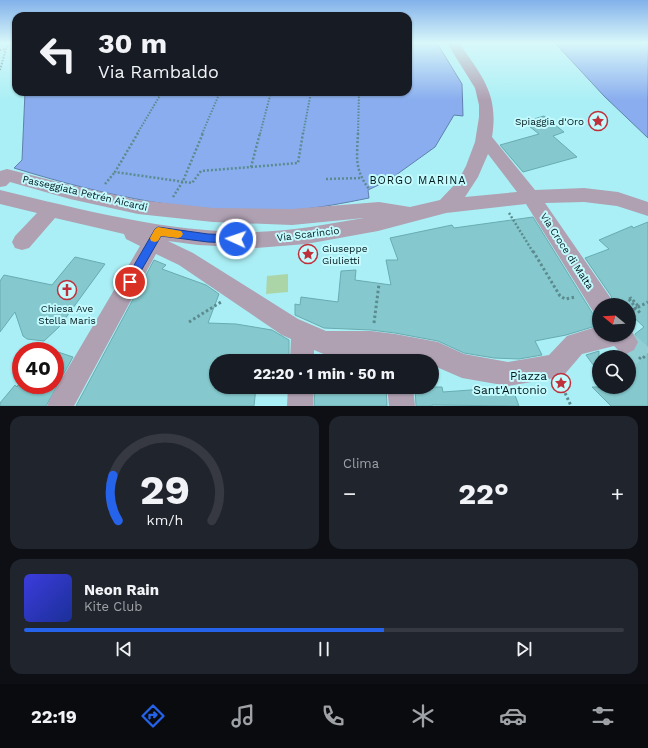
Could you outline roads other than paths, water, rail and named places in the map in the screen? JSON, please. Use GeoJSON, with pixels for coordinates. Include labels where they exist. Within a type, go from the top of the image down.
{"type":"FeatureCollection","features":[{"type":"Feature","properties":{"kind":"street"},"geometry":{"type":"LineString","coordinates":[[446,206],[464,186],[473,169],[484,138],[488,108],[480,85],[465,62]]}},
{"type":"Feature","properties":{"kind":"street"},"geometry":{"type":"LineString","coordinates":[[484,138],[531,197]]}},
{"type":"Feature","properties":{"kind":"street","name":"Passeggiata Petrén Aicardi"},"geometry":{"type":"LineString","coordinates":[[0,181],[7,175],[70,192],[138,207],[213,215],[292,217],[379,209],[412,214]]}},
{"type":"Feature","properties":{"kind":"street","name":"Via Scarincio"},"geometry":{"type":"LineString","coordinates":[[0,197],[120,226],[155,237],[198,237],[256,240],[306,236],[378,223],[446,206],[531,197],[584,195],[618,199],[648,209]]}},
{"type":"Feature","properties":{"kind":"street","name":"Via Croce di Malta"},"geometry":{"type":"LineString","coordinates":[[531,197],[597,298]]}},
{"type":"Feature","properties":{"kind":"street"},"geometry":{"type":"LineString","coordinates":[[22,242],[52,209]]}},
{"type":"Feature","properties":{"kind":"street"},"geometry":{"type":"LineString","coordinates":[[60,406],[90,357],[155,237]]}},
{"type":"Feature","properties":{"kind":"street","name":"Via Scarincio"},"geometry":{"type":"LineString","coordinates":[[155,237],[236,292],[290,327],[303,333],[326,342],[371,343],[396,354],[430,352],[438,354]]}},
{"type":"Feature","properties":{"kind":"street"},"geometry":{"type":"LineString","coordinates":[[186,259],[185,249],[188,243],[198,237]]}},
{"type":"Feature","properties":{"kind":"street"},"geometry":{"type":"LineString","coordinates":[[302,354],[303,333]]}},
{"type":"Feature","properties":{"kind":"street","name":"Via Scarincio"},"geometry":{"type":"LineString","coordinates":[[439,354],[462,366],[508,374],[555,366],[575,344],[633,349]]}},
{"type":"Feature","properties":{"kind":"street"},"geometry":{"type":"LineString","coordinates":[[300,406],[301,394]]}},
{"type":"Feature","properties":{"kind":"street"},"geometry":{"type":"LineString","coordinates":[[401,394],[402,406]]}},
{"type":"Feature","properties":{"kind":"water"},"geometry":{"type":"Polygon","coordinates":[[[412,62],[449,62],[462,84],[463,116],[454,115],[435,147],[389,180],[368,190],[369,198],[322,207],[294,210],[222,210],[152,202],[82,187],[14,168],[22,160],[25,96],[412,96],[412,62]]]}},
{"type":"Feature","properties":{"kind":"water"},"geometry":{"type":"Polygon","coordinates":[[[573,62],[648,62],[648,138],[604,96],[573,62]]]}},
{"type":"Feature","properties":{"kind":"tunnel"},"geometry":{"type":"LineString","coordinates":[[626,342],[648,363]]}},
{"type":"Feature","properties":{"kind":"place","name":"Spiaggia d'Oro"},"geometry":{"type":"Point","coordinates":[598,121]}},
{"type":"Feature","properties":{"kind":"place","name":"Giuseppe Giulietti"},"geometry":{"type":"Point","coordinates":[308,254]}},
{"type":"Feature","properties":{"kind":"place","name":"Chiesa Ave Stella Maris"},"geometry":{"type":"Point","coordinates":[67,290]}},
{"type":"Feature","properties":{"kind":"place","name":"Piazza Sant'Antonio"},"geometry":{"type":"Point","coordinates":[561,383]}},
{"type":"Feature","properties":{"kind":"district","name":"BORGO MARINA"},"geometry":{"type":"Point","coordinates":[418,180]}}]}
